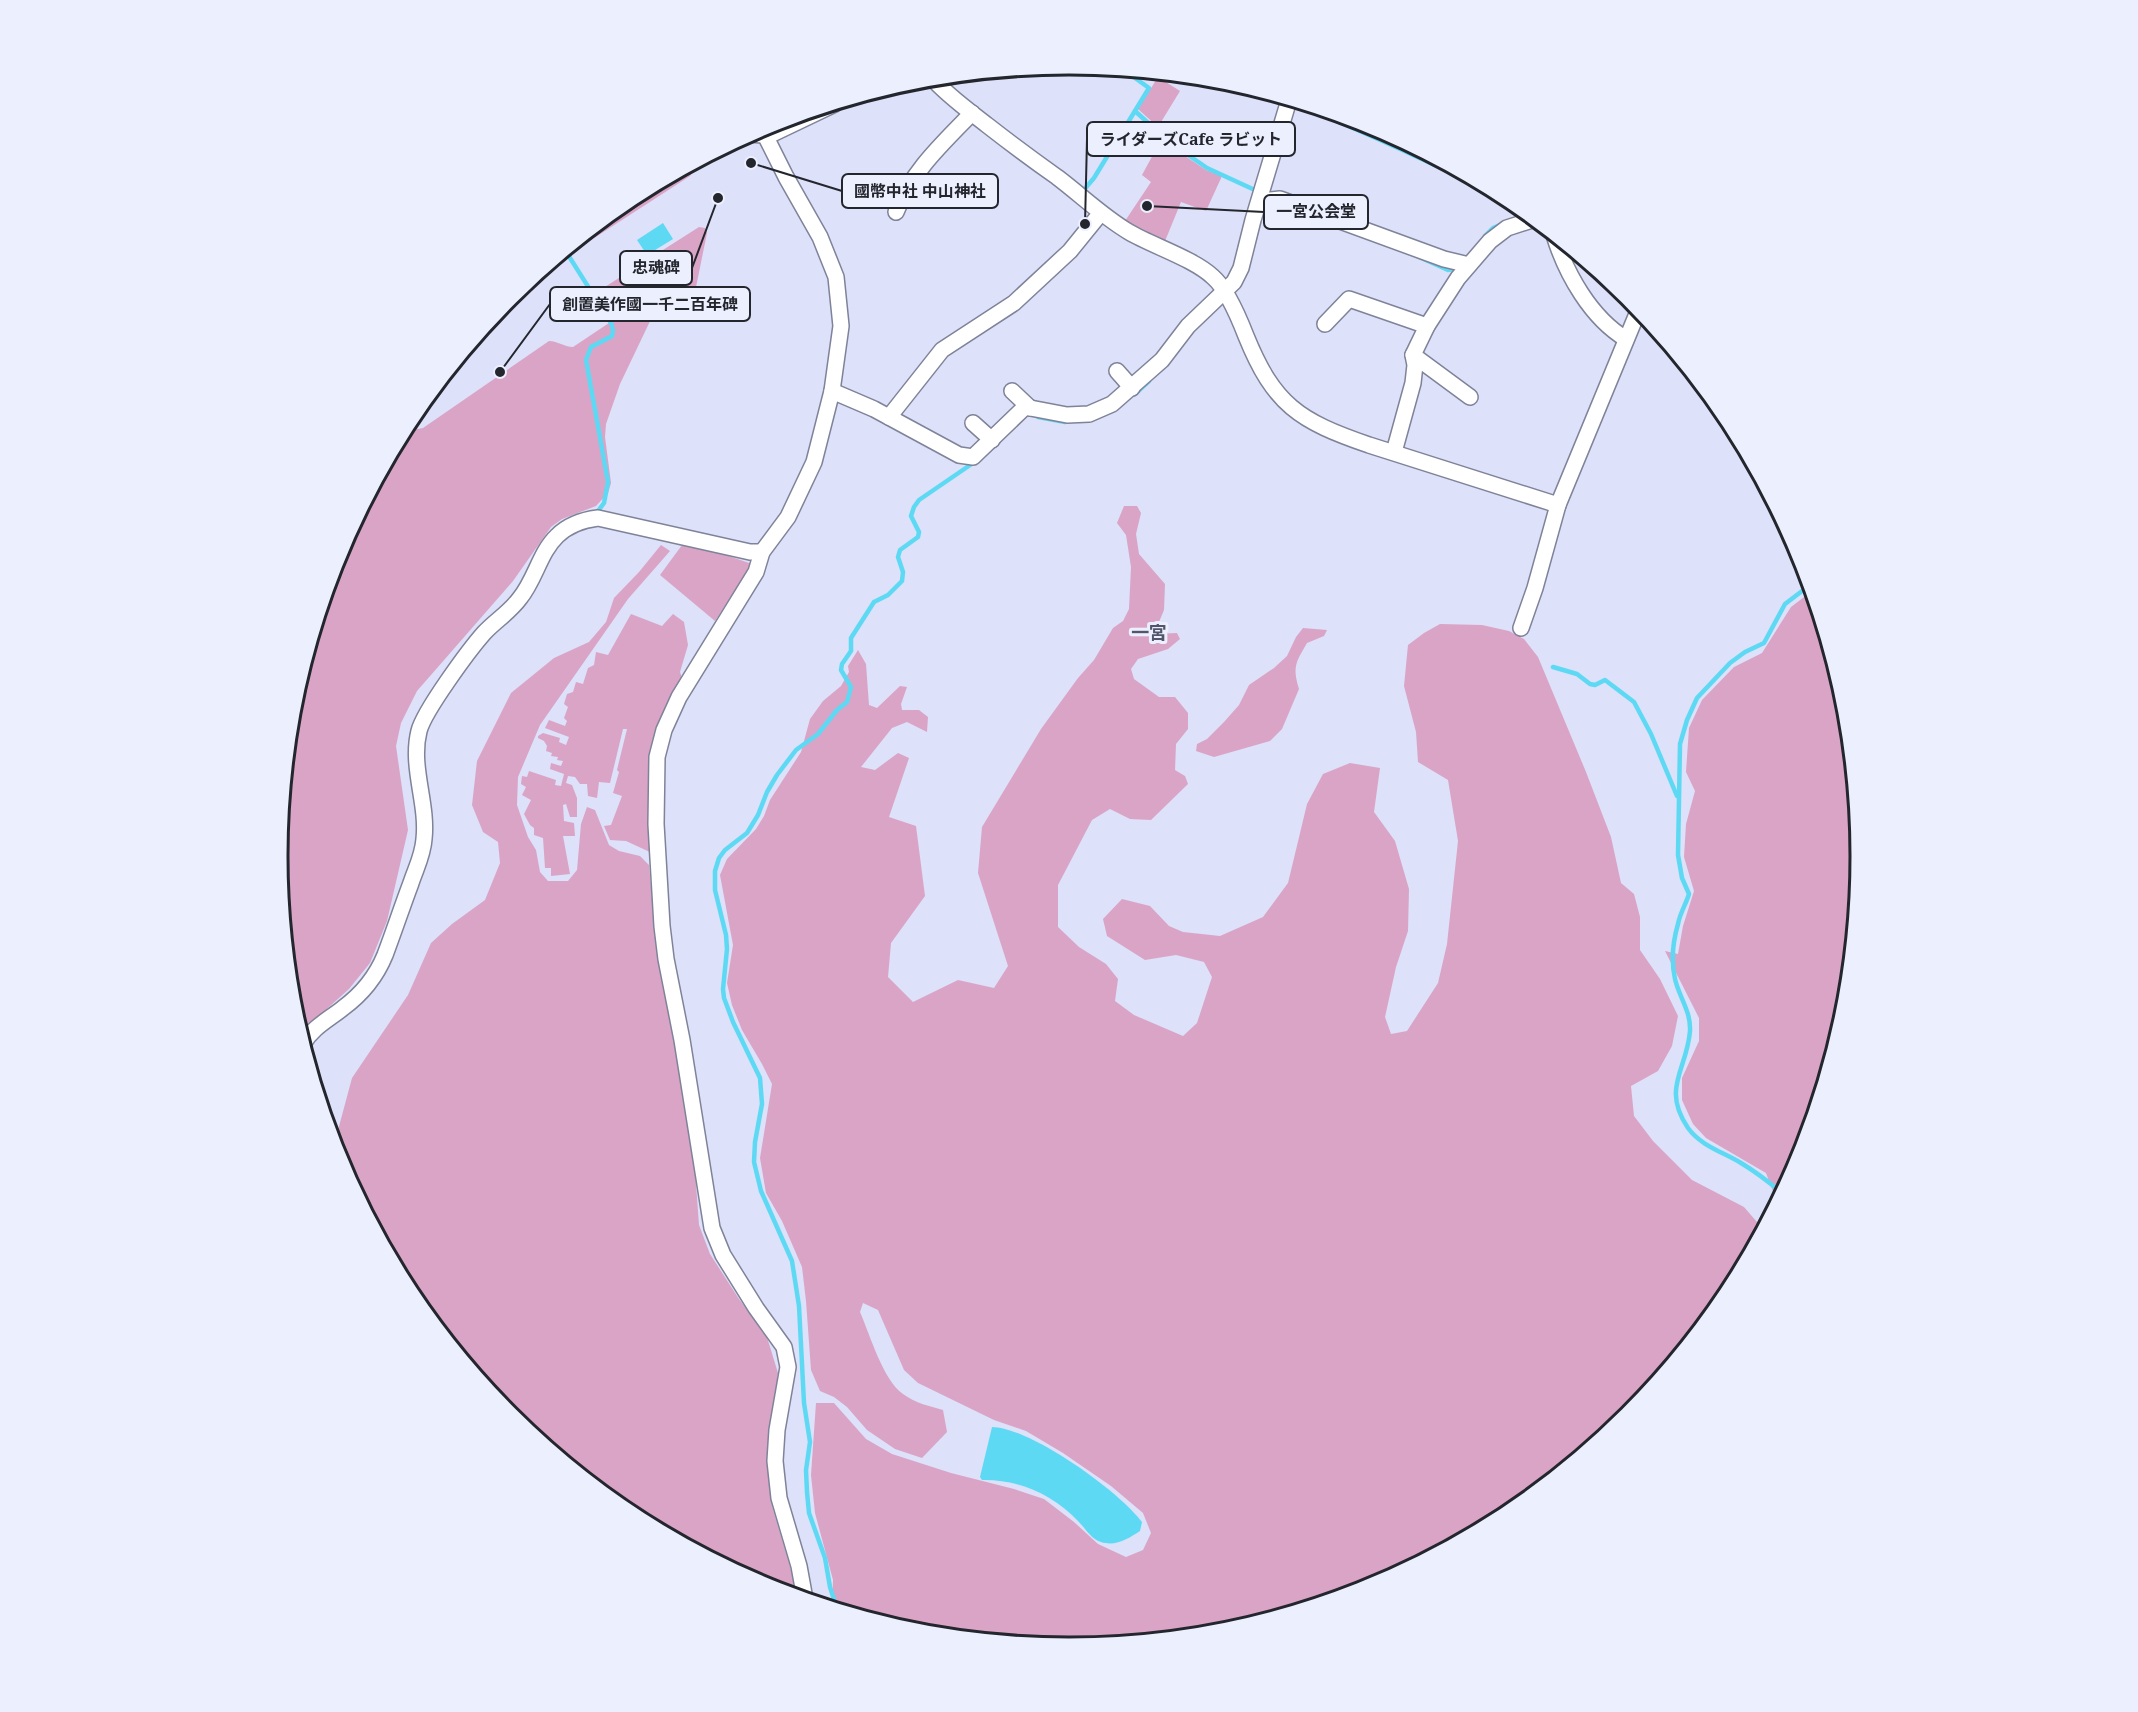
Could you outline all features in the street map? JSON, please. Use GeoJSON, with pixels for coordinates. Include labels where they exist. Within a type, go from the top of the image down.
{"type":"FeatureCollection","features":[{"type":"Feature","properties":{"kind":"street"},"geometry":{"type":"LineString","coordinates":[[941,86],[972,113],[1067,185],[1100,214],[1129,232],[1213,276],[1226,293],[1240,321],[1258,367],[1290,407],[1305,418],[1334,432],[1558,505]]}},
{"type":"Feature","properties":{"kind":"street"},"geometry":{"type":"LineString","coordinates":[[832,391],[889,417],[959,455],[973,456],[1025,407],[1066,415],[1089,414],[1112,404],[1162,360],[1188,326],[1226,293],[1234,282],[1241,268],[1287,107]]}},
{"type":"Feature","properties":{"kind":"street"},"geometry":{"type":"LineString","coordinates":[[896,212],[901,198],[918,172],[972,113]]}},
{"type":"Feature","properties":{"kind":"street"},"geometry":{"type":"LineString","coordinates":[[781,130],[766,137],[819,237],[836,277],[841,326],[832,391],[814,462],[806,482],[788,517],[762,552],[756,572],[679,697],[664,730],[657,757],[656,824],[666,959],[682,1040],[712,1228],[723,1255],[784,1347],[788,1368],[777,1430],[775,1461],[779,1498],[799,1566],[803,1591]]}},
{"type":"Feature","properties":{"kind":"street"},"geometry":{"type":"LineString","coordinates":[[1260,201],[1280,199],[1464,264]]}},
{"type":"Feature","properties":{"kind":"street"},"geometry":{"type":"LineString","coordinates":[[889,417],[942,350],[1014,303],[1070,251],[1100,214]]}},
{"type":"Feature","properties":{"kind":"street"},"geometry":{"type":"LineString","coordinates":[[1394,452],[1413,383],[1415,365],[1413,355],[1427,326],[1458,278],[1464,264],[1507,228],[1525,222]]}},
{"type":"Feature","properties":{"kind":"street"},"geometry":{"type":"LineString","coordinates":[[1560,249],[1585,298],[1612,331],[1626,339]]}},
{"type":"Feature","properties":{"kind":"street"},"geometry":{"type":"LineString","coordinates":[[1325,324],[1349,298],[1427,326]]}},
{"type":"Feature","properties":{"kind":"street"},"geometry":{"type":"LineString","coordinates":[[1521,628],[1535,588],[1558,505],[1635,319]]}},
{"type":"Feature","properties":{"kind":"street"},"geometry":{"type":"LineString","coordinates":[[1413,355],[1470,397]]}},
{"type":"Feature","properties":{"kind":"street"},"geometry":{"type":"LineString","coordinates":[[1117,371],[1132,388]]}},
{"type":"Feature","properties":{"kind":"street"},"geometry":{"type":"LineString","coordinates":[[1012,391],[1030,408]]}},
{"type":"Feature","properties":{"kind":"street"},"geometry":{"type":"LineString","coordinates":[[973,423],[992,440]]}},
{"type":"Feature","properties":{"kind":"street"},"geometry":{"type":"LineString","coordinates":[[310,1036],[318,1026],[363,990],[375,975],[384,957],[422,854],[425,838],[417,758],[420,728],[472,648],[485,632],[521,598],[557,536],[573,524],[586,519],[598,518],[750,552],[762,552]]}},
{"type":"Feature","properties":{"kind":"shaded area"},"geometry":{"type":"Polygon","coordinates":[[[1156,81],[1165,81],[1180,91],[1158,127],[1138,109],[1156,81]]]}},
{"type":"Feature","properties":{"kind":"shaded area"},"geometry":{"type":"Polygon","coordinates":[[[1161,140],[1206,170],[1222,176],[1206,211],[1181,202],[1163,246],[1123,224],[1151,182],[1142,175],[1161,140]]]}},
{"type":"Feature","properties":{"kind":"shaded area"},"geometry":{"type":"Polygon","coordinates":[[[692,173],[690,176],[588,242],[635,207],[692,173]]]}},
{"type":"Feature","properties":{"kind":"shaded area"},"geometry":{"type":"Polygon","coordinates":[[[699,227],[705,228],[707,233],[695,292],[691,297],[652,317],[620,384],[606,424],[605,437],[611,483],[608,493],[596,506],[562,519],[551,527],[513,581],[417,691],[401,723],[396,746],[408,830],[387,921],[370,963],[349,989],[307,1026],[295,958],[290,907],[288,856],[290,805],[303,704],[329,605],[347,557],[393,465],[416,428],[423,428],[549,341],[573,347],[609,323],[610,319],[597,292],[699,227]]]}},
{"type":"Feature","properties":{"kind":"shaded area"},"geometry":{"type":"Polygon","coordinates":[[[1124,506],[1137,506],[1141,513],[1136,534],[1139,554],[1165,584],[1164,610],[1154,634],[1177,633],[1180,639],[1168,649],[1138,659],[1131,669],[1134,679],[1159,697],[1175,697],[1188,713],[1188,729],[1176,744],[1175,770],[1185,776],[1188,784],[1151,820],[1130,819],[1110,809],[1092,820],[1058,885],[1058,927],[1079,947],[1106,964],[1118,979],[1115,1001],[1134,1015],[1183,1036],[1197,1023],[1212,977],[1204,962],[1176,955],[1145,960],[1107,936],[1103,919],[1122,899],[1150,906],[1169,926],[1183,932],[1220,936],[1263,917],[1288,883],[1307,804],[1323,774],[1350,763],[1380,768],[1374,812],[1395,841],[1409,889],[1408,931],[1396,967],[1385,1017],[1391,1034],[1407,1031],[1438,983],[1447,944],[1458,841],[1448,780],[1418,762],[1416,732],[1404,686],[1408,645],[1440,624],[1482,625],[1509,631],[1524,639],[1538,657],[1611,837],[1621,883],[1634,894],[1640,917],[1640,950],[1660,979],[1678,1016],[1672,1046],[1658,1071],[1631,1086],[1634,1116],[1653,1141],[1692,1180],[1744,1207],[1758,1223],[1718,1290],[1689,1331],[1621,1408],[1544,1476],[1503,1505],[1414,1556],[1368,1578],[1320,1596],[1221,1622],[1171,1630],[1069,1637],[967,1630],[917,1622],[832,1600],[833,1580],[815,1513],[811,1475],[816,1403],[834,1403],[866,1439],[892,1454],[1044,1499],[1098,1544],[1126,1557],[1143,1550],[1151,1533],[1143,1513],[1111,1486],[1063,1453],[1026,1431],[994,1420],[918,1383],[904,1370],[878,1310],[863,1303],[860,1312],[889,1379],[908,1397],[943,1410],[947,1432],[922,1458],[895,1449],[867,1430],[847,1407],[834,1397],[820,1391],[811,1370],[802,1267],[782,1221],[766,1193],[760,1158],[772,1084],[742,1030],[732,1005],[727,983],[733,945],[720,875],[727,859],[756,829],[764,816],[770,800],[801,752],[810,719],[823,701],[841,686],[849,672],[848,666],[858,650],[866,664],[869,705],[877,708],[900,686],[907,687],[901,704],[902,710],[919,710],[928,717],[927,732],[907,722],[892,728],[861,767],[875,770],[898,753],[909,758],[889,817],[916,826],[925,896],[891,943],[888,977],[913,1002],[958,980],[994,988],[1008,966],[978,873],[982,827],[1041,729],[1094,660],[1113,628],[1123,621],[1129,609],[1131,567],[1126,535],[1117,523],[1124,506]]]}},
{"type":"Feature","properties":{"kind":"shaded area"},"geometry":{"type":"Polygon","coordinates":[[[685,541],[752,564],[715,621],[660,575],[685,541]]]}},
{"type":"Feature","properties":{"kind":"shaded area"},"geometry":{"type":"Polygon","coordinates":[[[661,545],[670,551],[628,599],[540,725],[518,777],[517,805],[528,837],[536,850],[540,872],[548,881],[568,881],[577,870],[581,824],[587,807],[595,810],[609,845],[619,851],[640,856],[649,865],[656,942],[694,1157],[699,1225],[710,1254],[739,1299],[766,1334],[778,1373],[768,1471],[772,1506],[796,1588],[724,1556],[678,1532],[635,1505],[594,1476],[517,1408],[449,1331],[420,1290],[369,1201],[338,1131],[352,1078],[408,995],[431,943],[485,900],[500,863],[498,842],[483,832],[472,805],[477,761],[511,693],[554,658],[589,642],[606,622],[614,598],[661,545]]]}},
{"type":"Feature","properties":{"kind":"shaded area"},"geometry":{"type":"Polygon","coordinates":[[[1806,596],[1835,704],[1843,754],[1850,856],[1843,958],[1835,1008],[1809,1107],[1791,1155],[1773,1192],[1766,1173],[1706,1138],[1693,1124],[1682,1100],[1682,1078],[1699,1041],[1699,1018],[1665,951],[1678,954],[1683,926],[1694,891],[1684,857],[1686,824],[1695,791],[1686,772],[1689,728],[1702,700],[1734,667],[1762,653],[1791,607],[1806,596]]]}},
{"type":"Feature","properties":{"kind":"shaded area"},"geometry":{"type":"Polygon","coordinates":[[[631,614],[662,626],[673,614],[684,622],[688,645],[680,672],[682,678],[671,698],[652,853],[626,841],[610,840],[604,826],[611,825],[622,796],[613,793],[627,729],[623,729],[610,783],[599,782],[597,798],[588,796],[587,784],[580,784],[575,777],[568,776],[566,783],[572,785],[577,798],[577,817],[570,817],[566,804],[563,805],[564,821],[574,823],[575,836],[563,836],[570,874],[551,876],[551,868],[545,868],[543,838],[534,835],[534,828],[524,814],[531,800],[522,795],[526,787],[521,784],[522,776],[527,777],[529,771],[556,780],[555,785],[561,786],[564,774],[550,769],[551,763],[561,766],[563,761],[557,760],[558,757],[551,756],[552,753],[546,751],[547,746],[538,736],[543,733],[560,738],[559,742],[566,745],[569,737],[545,728],[549,720],[565,726],[567,721],[564,718],[568,707],[564,704],[567,694],[573,692],[576,682],[583,684],[588,668],[594,665],[596,652],[608,655],[631,614]]]}},
{"type":"Feature","properties":{"kind":"shaded area"},"geometry":{"type":"Polygon","coordinates":[[[1303,628],[1327,630],[1324,636],[1307,643],[1298,660],[1296,675],[1299,689],[1282,729],[1270,741],[1214,757],[1196,751],[1197,744],[1207,739],[1239,705],[1249,685],[1287,656],[1303,628]]]}},
{"type":"Feature","properties":{"kind":"water"},"geometry":{"type":"Polygon","coordinates":[[[663,223],[673,239],[647,255],[637,240],[663,223]]]}},
{"type":"Feature","properties":{"kind":"water"},"geometry":{"type":"Polygon","coordinates":[[[992,1427],[1009,1430],[1029,1438],[1073,1463],[1131,1509],[1142,1522],[1140,1531],[1117,1543],[1097,1541],[1068,1511],[1046,1496],[1021,1485],[982,1480],[980,1477],[992,1427]]]}},
{"type":"Feature","properties":{"kind":"waterway"},"geometry":{"type":"LineString","coordinates":[[1080,190],[1082,192],[1094,178],[1149,88],[1136,79]]}},
{"type":"Feature","properties":{"kind":"waterway"},"geometry":{"type":"LineString","coordinates":[[1135,111],[1168,141],[1207,168],[1257,191]]}},
{"type":"Feature","properties":{"kind":"waterway"},"geometry":{"type":"LineString","coordinates":[[1360,131],[1390,145]]}},
{"type":"Feature","properties":{"kind":"waterway"},"geometry":{"type":"LineString","coordinates":[[1260,218],[1262,213],[1274,206]]}},
{"type":"Feature","properties":{"kind":"waterway"},"geometry":{"type":"LineString","coordinates":[[1485,236],[1500,225]]}},
{"type":"Feature","properties":{"kind":"waterway"},"geometry":{"type":"LineString","coordinates":[[1417,256],[1448,270],[1459,268]]}},
{"type":"Feature","properties":{"kind":"waterway"},"geometry":{"type":"LineString","coordinates":[[569,257],[611,323],[613,330],[612,336],[591,347],[586,360],[608,482],[604,503],[595,515]]}},
{"type":"Feature","properties":{"kind":"waterway"},"geometry":{"type":"LineString","coordinates":[[1135,394],[1149,381]]}},
{"type":"Feature","properties":{"kind":"waterway"},"geometry":{"type":"LineString","coordinates":[[1038,417],[1065,422]]}},
{"type":"Feature","properties":{"kind":"waterway"},"geometry":{"type":"LineString","coordinates":[[834,1601],[825,1558],[809,1513],[806,1470],[810,1442],[804,1403],[799,1306],[792,1261],[761,1191],[754,1162],[762,1104],[760,1078],[724,998],[727,949],[726,935],[715,890],[715,871],[719,858],[725,850],[747,833],[777,775],[796,750],[818,734],[837,710],[847,702],[851,687],[841,670],[842,664],[851,651],[851,638],[874,602],[888,595],[902,581],[903,572],[898,557],[900,550],[918,537],[919,532],[911,516],[914,507],[919,500],[976,461]]}},
{"type":"Feature","properties":{"kind":"waterway"},"geometry":{"type":"LineString","coordinates":[[1775,1188],[1747,1166],[1699,1140],[1688,1128],[1676,1101],[1678,1079],[1690,1031],[1689,1017],[1677,986],[1673,965],[1676,931],[1689,894],[1682,878],[1678,855],[1680,744],[1697,698],[1730,663],[1745,652],[1764,643],[1785,604],[1803,590]]}},
{"type":"Feature","properties":{"kind":"waterway"},"geometry":{"type":"LineString","coordinates":[[1553,667],[1577,674],[1590,684],[1595,685],[1605,680],[1634,702],[1651,734],[1677,796]]}},
{"type":"Feature","properties":{"kind":"place","name":"國幣中社 中山神社"},"geometry":{"type":"Point","coordinates":[751,163]}},
{"type":"Feature","properties":{"kind":"place","name":"忠魂碑"},"geometry":{"type":"Point","coordinates":[718,198]}},
{"type":"Feature","properties":{"kind":"place","name":"一宮公会堂"},"geometry":{"type":"Point","coordinates":[1147,206]}},
{"type":"Feature","properties":{"kind":"place","name":"ライダーズCafe ラビット"},"geometry":{"type":"Point","coordinates":[1085,224]}},
{"type":"Feature","properties":{"kind":"place","name":"創置美作國一千二百年碑"},"geometry":{"type":"Point","coordinates":[500,372]}},
{"type":"Feature","properties":{"kind":"district","name":"一宮"},"geometry":{"type":"Point","coordinates":[1149,633]}}]}
